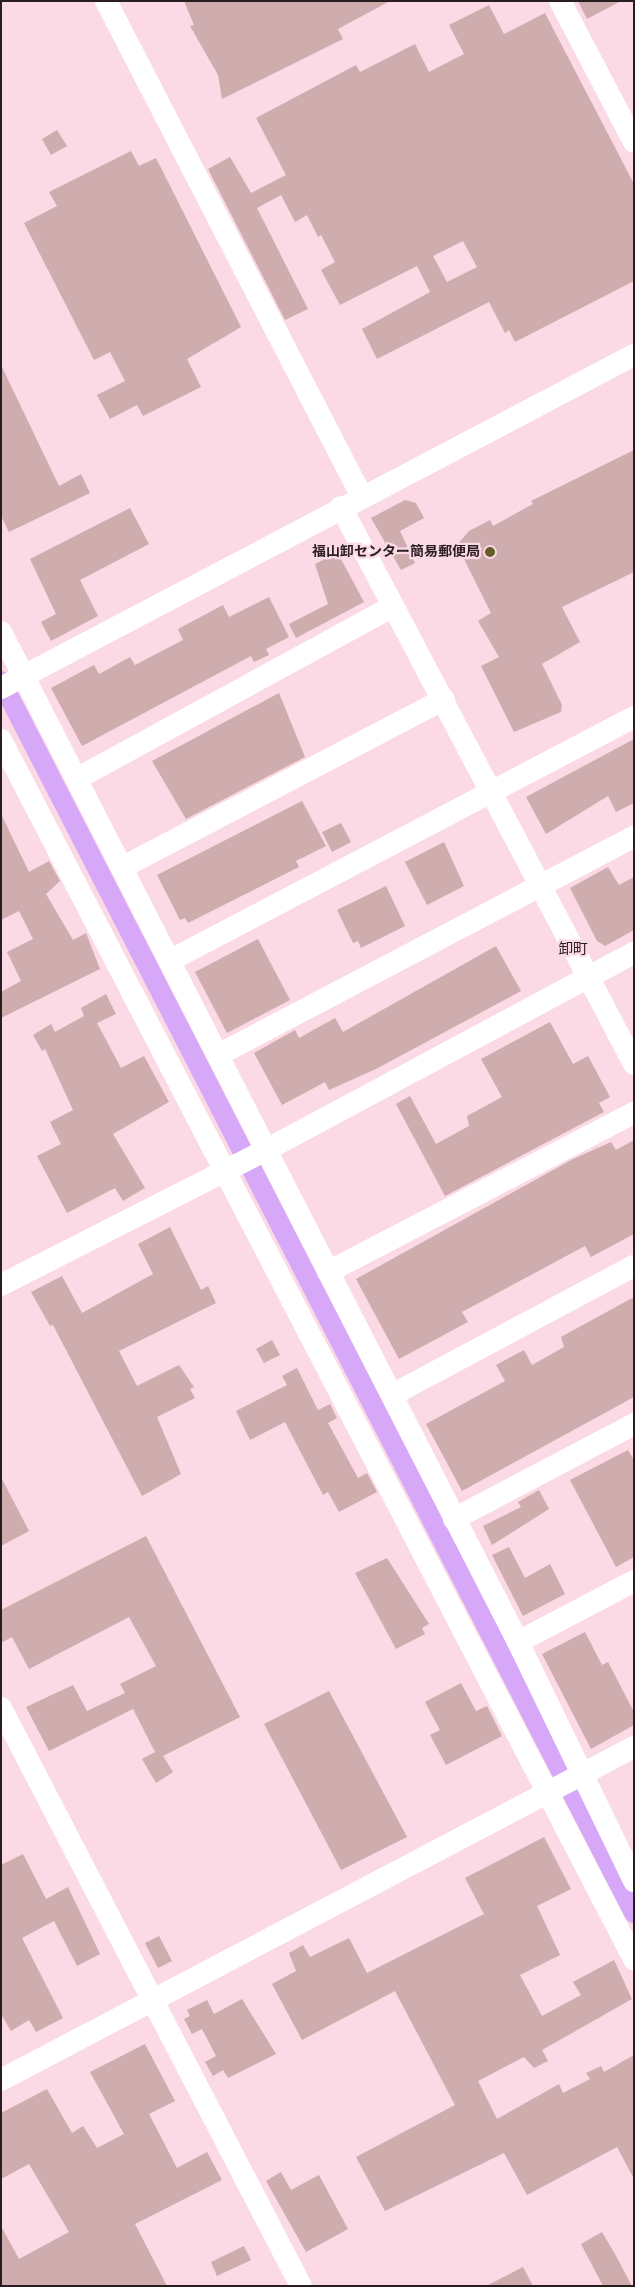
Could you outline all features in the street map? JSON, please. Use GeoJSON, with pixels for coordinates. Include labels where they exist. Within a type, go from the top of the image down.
{"type":"FeatureCollection","features":[{"type":"Feature","properties":{"kind":"street"},"geometry":{"type":"LineString","coordinates":[[106,1],[361,495]]}},
{"type":"Feature","properties":{"kind":"street"},"geometry":{"type":"LineString","coordinates":[[560,1],[634,142]]}},
{"type":"Feature","properties":{"kind":"street"},"geometry":{"type":"LineString","coordinates":[[13,681],[361,495],[634,355]]}},
{"type":"Feature","properties":{"kind":"street"},"geometry":{"type":"LineString","coordinates":[[341,507],[392,607],[444,699],[492,790],[587,977],[634,1064]]}},
{"type":"Feature","properties":{"kind":"street"},"geometry":{"type":"LineString","coordinates":[[78,778],[392,607]]}},
{"type":"Feature","properties":{"kind":"street"},"geometry":{"type":"LineString","coordinates":[[1,632],[13,681],[78,778],[218,1055],[261,1152],[328,1272],[392,1395],[518,1642],[578,1776],[634,1881]]}},
{"type":"Feature","properties":{"kind":"street"},"geometry":{"type":"LineString","coordinates":[[123,867],[444,699]]}},
{"type":"Feature","properties":{"kind":"street"},"geometry":{"type":"LineString","coordinates":[[171,960],[634,717]]}},
{"type":"Feature","properties":{"kind":"street"},"geometry":{"type":"LineString","coordinates":[[1,740],[231,1167],[551,1791],[634,1959]]}},
{"type":"Feature","properties":{"kind":"street"},"geometry":{"type":"LineString","coordinates":[[218,1055],[541,884],[634,837]]}},
{"type":"Feature","properties":{"kind":"street"},"geometry":{"type":"LineString","coordinates":[[1,1285],[261,1152],[634,953]]}},
{"type":"Feature","properties":{"kind":"street"},"geometry":{"type":"LineString","coordinates":[[328,1272],[634,1113]]}},
{"type":"Feature","properties":{"kind":"street"},"geometry":{"type":"LineString","coordinates":[[392,1395],[634,1266]]}},
{"type":"Feature","properties":{"kind":"street"},"geometry":{"type":"LineString","coordinates":[[454,1519],[634,1424]]}},
{"type":"Feature","properties":{"kind":"street"},"geometry":{"type":"LineString","coordinates":[[518,1642],[634,1581]]}},
{"type":"Feature","properties":{"kind":"street"},"geometry":{"type":"LineString","coordinates":[[1,1708],[301,2286]]}},
{"type":"Feature","properties":{"kind":"street"},"geometry":{"type":"LineString","coordinates":[[1,2080],[634,1747]]}},
{"type":"Feature","properties":{"kind":"building"},"geometry":{"type":"Polygon","coordinates":[[[184,1],[390,1],[338,29],[343,39],[222,99],[218,75],[190,26],[194,25],[184,1]]]}},
{"type":"Feature","properties":{"kind":"building"},"geometry":{"type":"Polygon","coordinates":[[[578,1],[621,1],[587,19],[578,1]]]}},
{"type":"Feature","properties":{"kind":"building"},"geometry":{"type":"Polygon","coordinates":[[[489,5],[504,34],[545,13],[634,184],[634,281],[515,342],[509,330],[505,333],[489,302],[377,359],[362,329],[430,292],[417,266],[340,305],[321,270],[335,262],[321,235],[318,237],[307,215],[295,222],[281,195],[257,208],[308,309],[285,320],[208,169],[230,157],[251,193],[286,175],[256,118],[356,65],[360,72],[415,44],[429,72],[464,54],[449,25],[489,5]],[[463,241],[433,256],[447,282],[477,267],[463,241]]]}},
{"type":"Feature","properties":{"kind":"building"},"geometry":{"type":"Polygon","coordinates":[[[57,130],[67,146],[51,155],[42,139],[57,130]]]}},
{"type":"Feature","properties":{"kind":"building"},"geometry":{"type":"Polygon","coordinates":[[[131,151],[139,166],[156,158],[241,327],[187,359],[201,387],[143,416],[137,405],[110,419],[97,395],[125,381],[110,352],[94,360],[24,223],[57,206],[49,192],[131,151]]]}},
{"type":"Feature","properties":{"kind":"building"},"geometry":{"type":"Polygon","coordinates":[[[1,365],[59,486],[81,474],[90,493],[9,532],[1,516],[1,365]]]}},
{"type":"Feature","properties":{"kind":"building"},"geometry":{"type":"Polygon","coordinates":[[[634,450],[634,572],[562,607],[580,642],[542,664],[562,705],[561,712],[514,732],[481,666],[499,657],[478,621],[491,613],[457,545],[469,531],[490,520],[493,526],[533,504],[531,501],[634,450]]]}},
{"type":"Feature","properties":{"kind":"building"},"geometry":{"type":"Polygon","coordinates":[[[405,500],[416,503],[424,518],[400,531],[415,563],[401,570],[371,518],[405,500]]]}},
{"type":"Feature","properties":{"kind":"building"},"geometry":{"type":"Polygon","coordinates":[[[130,508],[149,544],[80,580],[98,616],[51,641],[41,622],[56,614],[30,559],[130,508]]]}},
{"type":"Feature","properties":{"kind":"building"},"geometry":{"type":"Polygon","coordinates":[[[334,546],[364,602],[296,638],[289,624],[328,604],[315,564],[323,560],[319,553],[334,546]]]}},
{"type":"Feature","properties":{"kind":"building"},"geometry":{"type":"Polygon","coordinates":[[[269,597],[289,637],[266,649],[269,655],[254,662],[251,656],[82,746],[51,688],[94,665],[99,674],[130,657],[135,665],[183,640],[178,629],[223,605],[229,617],[269,597]]]}},
{"type":"Feature","properties":{"kind":"building"},"geometry":{"type":"Polygon","coordinates":[[[279,693],[305,757],[186,819],[152,761],[279,693]]]}},
{"type":"Feature","properties":{"kind":"building"},"geometry":{"type":"Polygon","coordinates":[[[634,739],[634,803],[616,812],[608,796],[546,834],[526,797],[634,739]]]}},
{"type":"Feature","properties":{"kind":"building"},"geometry":{"type":"Polygon","coordinates":[[[302,801],[326,846],[296,861],[299,867],[188,923],[185,918],[180,920],[157,875],[302,801]]]}},
{"type":"Feature","properties":{"kind":"building"},"geometry":{"type":"Polygon","coordinates":[[[1,814],[29,872],[49,861],[60,881],[46,894],[73,940],[86,933],[100,969],[1,1018],[1,992],[21,981],[7,952],[33,939],[19,911],[1,920],[1,814]]]}},
{"type":"Feature","properties":{"kind":"building"},"geometry":{"type":"Polygon","coordinates":[[[341,823],[351,842],[332,852],[322,832],[341,823]]]}},
{"type":"Feature","properties":{"kind":"building"},"geometry":{"type":"Polygon","coordinates":[[[444,842],[464,886],[427,905],[405,862],[444,842]]]}},
{"type":"Feature","properties":{"kind":"building"},"geometry":{"type":"Polygon","coordinates":[[[608,867],[619,885],[634,877],[634,930],[605,946],[597,941],[570,888],[608,867]]]}},
{"type":"Feature","properties":{"kind":"building"},"geometry":{"type":"Polygon","coordinates":[[[386,886],[405,926],[361,948],[358,941],[353,943],[337,910],[386,886]]]}},
{"type":"Feature","properties":{"kind":"building"},"geometry":{"type":"Polygon","coordinates":[[[258,939],[290,1000],[227,1033],[195,972],[258,939]]]}},
{"type":"Feature","properties":{"kind":"building"},"geometry":{"type":"Polygon","coordinates":[[[496,946],[521,991],[376,1069],[329,1090],[325,1082],[282,1105],[254,1053],[295,1030],[299,1038],[335,1018],[343,1032],[496,946]]]}},
{"type":"Feature","properties":{"kind":"building"},"geometry":{"type":"Polygon","coordinates":[[[106,994],[116,1014],[97,1023],[121,1068],[144,1056],[169,1102],[113,1134],[145,1188],[123,1201],[115,1188],[67,1213],[37,1156],[61,1144],[50,1122],[73,1110],[45,1049],[42,1051],[33,1035],[51,1024],[55,1032],[84,1016],[81,1008],[106,994]]]}},
{"type":"Feature","properties":{"kind":"building"},"geometry":{"type":"Polygon","coordinates":[[[550,1022],[573,1064],[588,1056],[610,1097],[599,1103],[604,1112],[445,1196],[396,1104],[410,1096],[436,1144],[469,1126],[467,1116],[502,1097],[481,1059],[550,1022]]]}},
{"type":"Feature","properties":{"kind":"building"},"geometry":{"type":"Polygon","coordinates":[[[634,1140],[634,1234],[591,1257],[585,1246],[462,1312],[468,1322],[399,1359],[356,1279],[573,1159],[611,1142],[616,1150],[634,1140]]]}},
{"type":"Feature","properties":{"kind":"building"},"geometry":{"type":"Polygon","coordinates":[[[170,1227],[201,1290],[208,1286],[216,1303],[119,1351],[137,1386],[179,1365],[194,1387],[190,1389],[195,1398],[157,1417],[181,1474],[142,1496],[53,1325],[50,1326],[31,1292],[62,1276],[82,1313],[153,1274],[138,1244],[170,1227]]]}},
{"type":"Feature","properties":{"kind":"building"},"geometry":{"type":"Polygon","coordinates":[[[634,1297],[634,1397],[462,1491],[426,1424],[505,1381],[496,1365],[524,1350],[532,1365],[564,1347],[561,1337],[634,1297]]]}},
{"type":"Feature","properties":{"kind":"building"},"geometry":{"type":"Polygon","coordinates":[[[272,1340],[280,1355],[264,1363],[256,1349],[272,1340]]]}},
{"type":"Feature","properties":{"kind":"building"},"geometry":{"type":"Polygon","coordinates":[[[297,1368],[318,1410],[330,1404],[337,1418],[328,1423],[358,1478],[367,1473],[377,1492],[339,1512],[328,1492],[323,1495],[285,1422],[250,1440],[236,1411],[287,1385],[282,1376],[297,1368]]]}},
{"type":"Feature","properties":{"kind":"building"},"geometry":{"type":"Polygon","coordinates":[[[628,1450],[634,1460],[634,1557],[616,1567],[570,1480],[628,1450]]]}},
{"type":"Feature","properties":{"kind":"building"},"geometry":{"type":"Polygon","coordinates":[[[1,1477],[29,1531],[1,1546],[1,1477]]]}},
{"type":"Feature","properties":{"kind":"building"},"geometry":{"type":"Polygon","coordinates":[[[539,1490],[549,1509],[492,1545],[483,1526],[521,1507],[518,1502],[539,1490]]]}},
{"type":"Feature","properties":{"kind":"building"},"geometry":{"type":"Polygon","coordinates":[[[146,1536],[240,1717],[163,1756],[173,1772],[156,1783],[142,1759],[155,1752],[133,1709],[49,1751],[26,1707],[73,1685],[87,1711],[125,1693],[120,1684],[156,1666],[129,1617],[29,1669],[12,1637],[1,1643],[1,1610],[146,1536]]]}},
{"type":"Feature","properties":{"kind":"building"},"geometry":{"type":"Polygon","coordinates":[[[509,1547],[525,1578],[550,1564],[565,1594],[523,1616],[492,1555],[509,1547]]]}},
{"type":"Feature","properties":{"kind":"building"},"geometry":{"type":"Polygon","coordinates":[[[387,1558],[429,1624],[422,1628],[425,1634],[396,1649],[355,1573],[387,1558]]]}},
{"type":"Feature","properties":{"kind":"building"},"geometry":{"type":"Polygon","coordinates":[[[585,1632],[602,1665],[608,1662],[634,1712],[634,1725],[591,1749],[542,1654],[585,1632]]]}},
{"type":"Feature","properties":{"kind":"building"},"geometry":{"type":"Polygon","coordinates":[[[461,1683],[476,1711],[487,1706],[502,1736],[446,1765],[430,1735],[440,1730],[425,1702],[461,1683]]]}},
{"type":"Feature","properties":{"kind":"building"},"geometry":{"type":"Polygon","coordinates":[[[329,1691],[407,1837],[341,1870],[264,1724],[329,1691]]]}},
{"type":"Feature","properties":{"kind":"building"},"geometry":{"type":"Polygon","coordinates":[[[544,1837],[571,1889],[537,1906],[560,1955],[520,1975],[542,2016],[581,1995],[573,1982],[614,1960],[632,1999],[542,2050],[548,2061],[534,2068],[524,2057],[478,2081],[497,2119],[559,2084],[563,2093],[590,2079],[586,2073],[601,2066],[604,2072],[634,2055],[634,2179],[617,2147],[527,2195],[504,2153],[385,2211],[356,2157],[455,2105],[395,1991],[302,2040],[272,1984],[296,1971],[289,1953],[303,1945],[310,1957],[349,1938],[367,1973],[484,1914],[465,1878],[544,1837]]]}},
{"type":"Feature","properties":{"kind":"building"},"geometry":{"type":"Polygon","coordinates":[[[23,1854],[46,1899],[68,1887],[100,1954],[77,1966],[54,1921],[22,1938],[63,2018],[36,2032],[29,2020],[11,2031],[1,2014],[1,1865],[23,1854]]]}},
{"type":"Feature","properties":{"kind":"building"},"geometry":{"type":"Polygon","coordinates":[[[159,1936],[172,1961],[158,1968],[145,1943],[159,1936]]]}},
{"type":"Feature","properties":{"kind":"building"},"geometry":{"type":"Polygon","coordinates":[[[242,1999],[276,2054],[228,2078],[223,2070],[213,2076],[205,2062],[216,2056],[202,2029],[192,2034],[184,2019],[190,2016],[187,2010],[207,2000],[214,2014],[242,1999]]]}},
{"type":"Feature","properties":{"kind":"building"},"geometry":{"type":"Polygon","coordinates":[[[145,2044],[175,2101],[149,2114],[177,2168],[207,2152],[222,2180],[135,2224],[167,2286],[1,2286],[1,2226],[19,2259],[69,2232],[29,2164],[1,2179],[1,2113],[47,2089],[72,2133],[83,2126],[97,2148],[124,2134],[90,2072],[145,2044]]]}},
{"type":"Feature","properties":{"kind":"building"},"geometry":{"type":"Polygon","coordinates":[[[281,2172],[291,2190],[319,2175],[348,2229],[306,2252],[266,2181],[281,2172]]]}},
{"type":"Feature","properties":{"kind":"building"},"geometry":{"type":"Polygon","coordinates":[[[602,2232],[632,2286],[603,2286],[581,2244],[602,2232]]]}},
{"type":"Feature","properties":{"kind":"building"},"geometry":{"type":"Polygon","coordinates":[[[244,2246],[251,2260],[217,2276],[211,2262],[244,2246]]]}},
{"type":"Feature","properties":{"kind":"building"},"geometry":{"type":"Polygon","coordinates":[[[523,2267],[533,2286],[486,2286],[523,2267]]]}},
{"type":"Feature","properties":{"kind":"waterway"},"geometry":{"type":"LineString","coordinates":[[1,681],[634,1913]]}},
{"type":"Feature","properties":{"kind":"place","name":"福山卸センター簡易郵便局"},"geometry":{"type":"Point","coordinates":[490,552]}},
{"type":"Feature","properties":{"kind":"district","name":"卸町"},"geometry":{"type":"Point","coordinates":[573,950]}}]}
